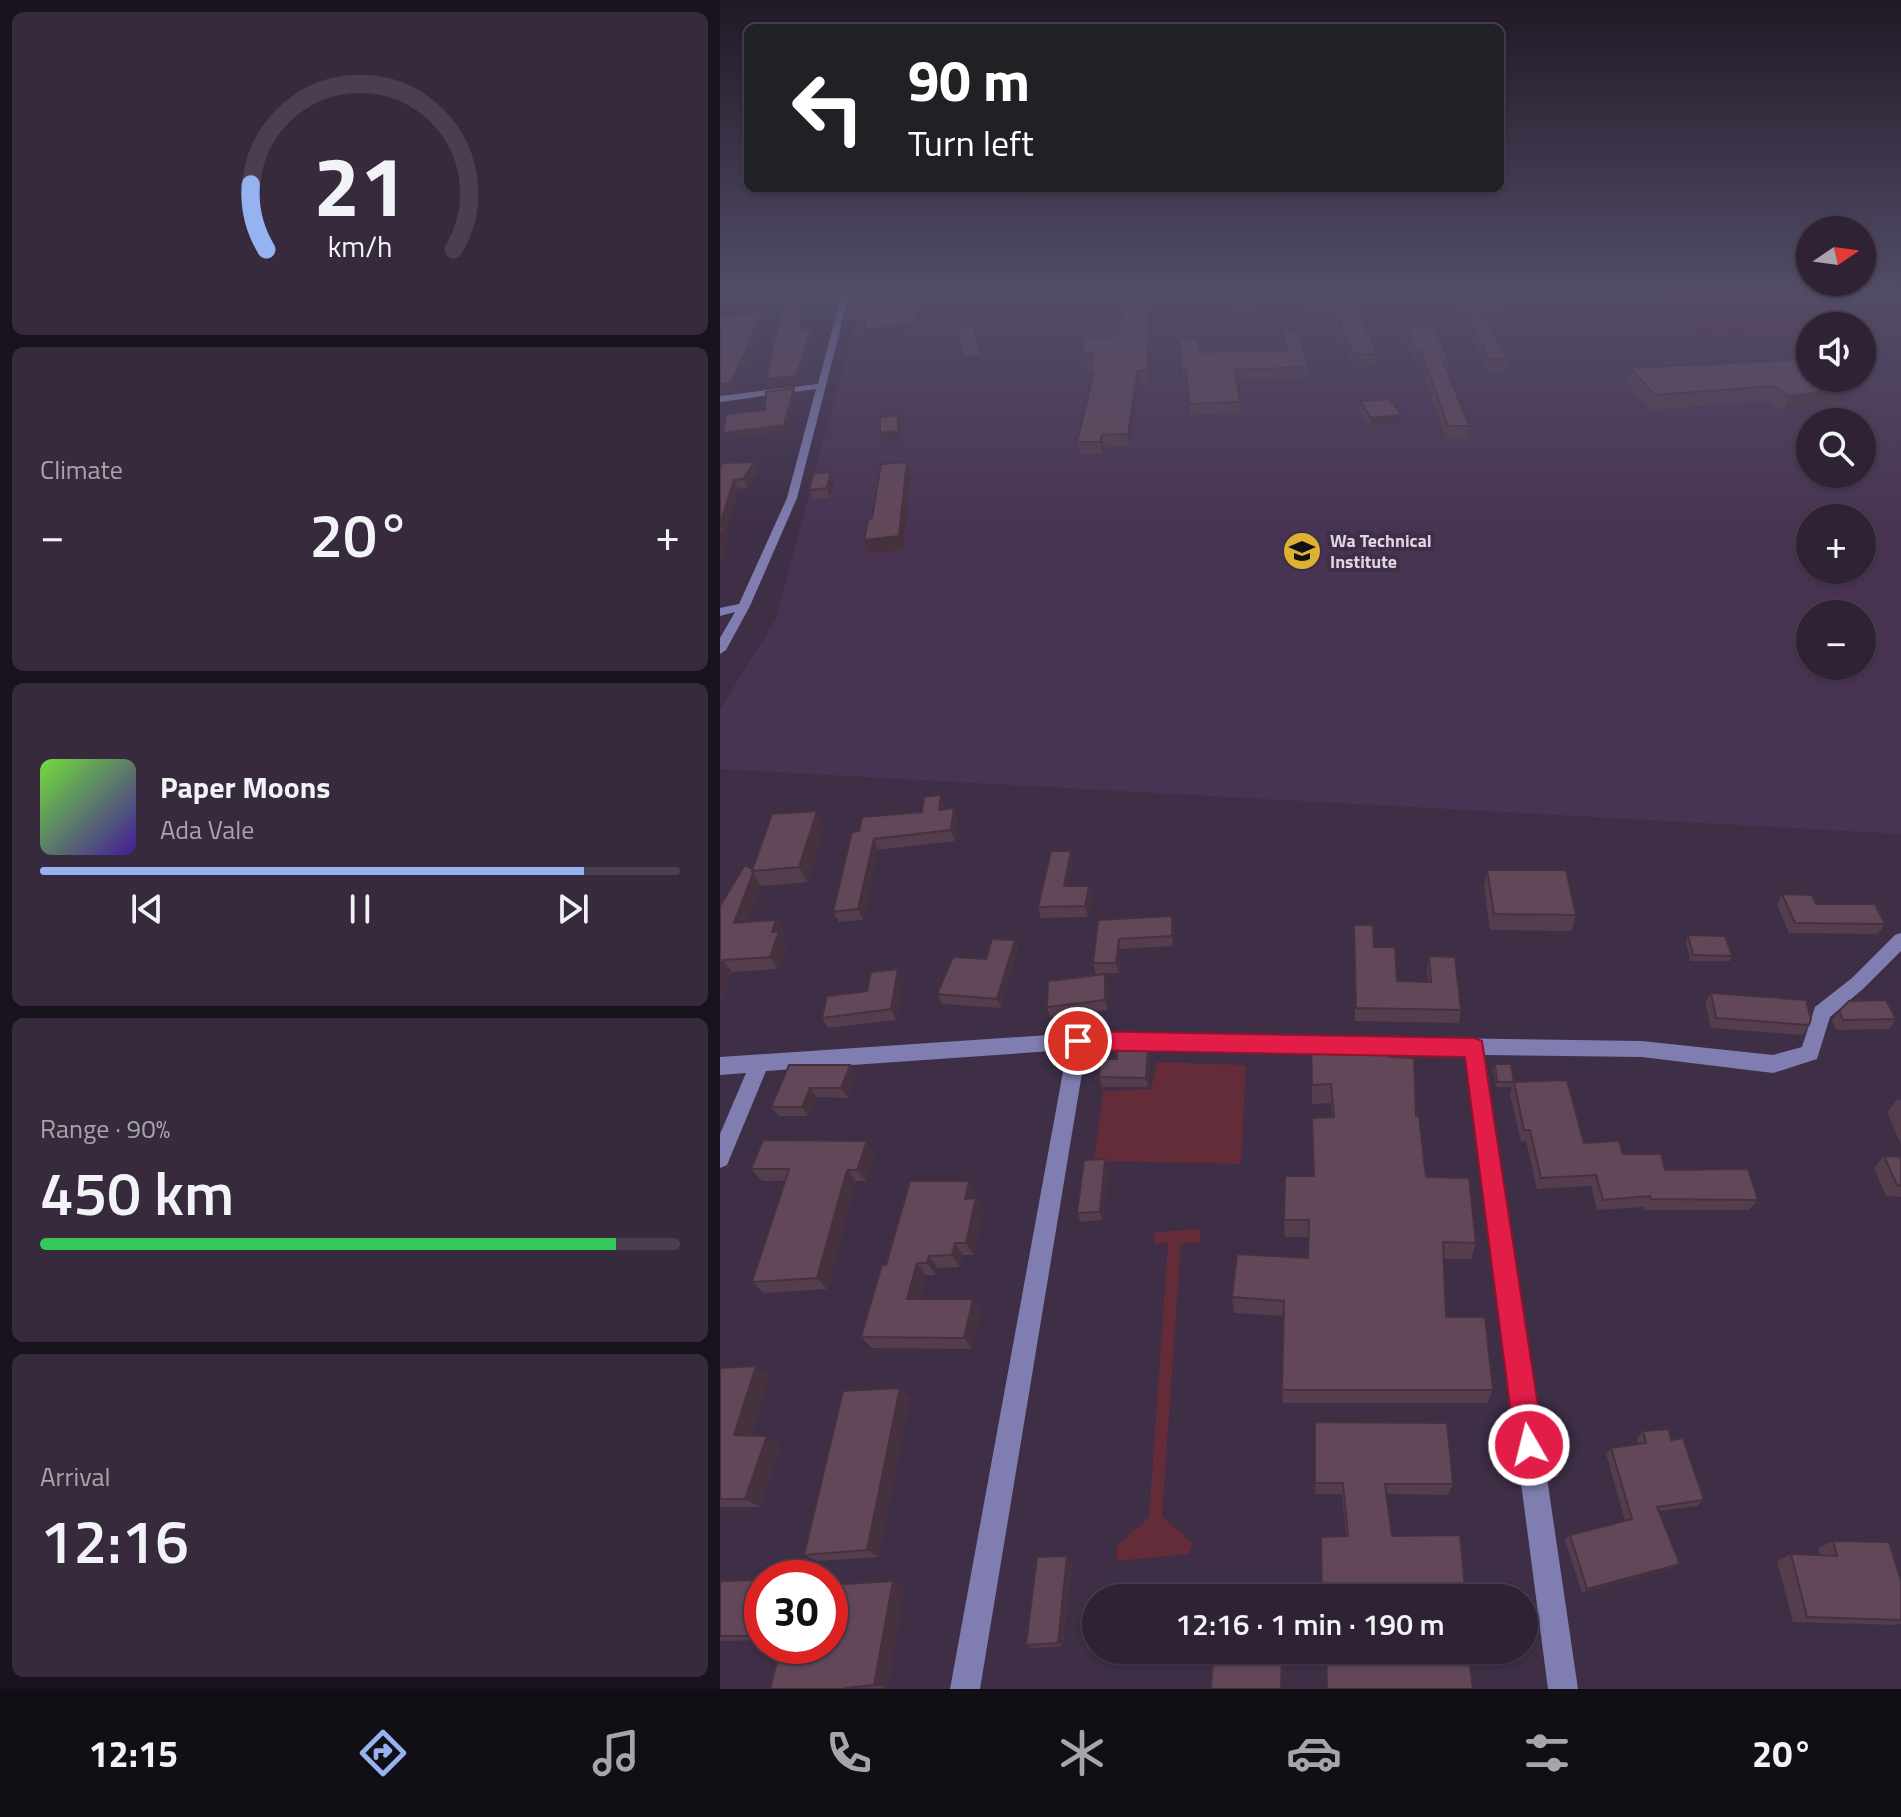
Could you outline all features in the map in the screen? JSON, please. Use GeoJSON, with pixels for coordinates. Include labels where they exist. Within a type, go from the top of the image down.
{"type":"FeatureCollection","features":[{"type":"Feature","properties":{"kind":"street"},"geometry":{"type":"LineString","coordinates":[[720,650],[744,606],[792,498],[826,371]]}},
{"type":"Feature","properties":{"kind":"street"},"geometry":{"type":"LineString","coordinates":[[720,399],[822,386]]}},
{"type":"Feature","properties":{"kind":"street"},"geometry":{"type":"LineString","coordinates":[[720,612],[744,606]]}},
{"type":"Feature","properties":{"kind":"street"},"geometry":{"type":"LineString","coordinates":[[720,1066],[1078,1041],[1642,1049],[1773,1064],[1810,1053],[1822,1013],[1901,940]]}},
{"type":"Feature","properties":{"kind":"street"},"geometry":{"type":"LineString","coordinates":[[965,1689],[1078,1041]]}},
{"type":"Feature","properties":{"kind":"street"},"geometry":{"type":"LineString","coordinates":[[1474,1048],[1563,1689]]}},
{"type":"Feature","properties":{"kind":"street"},"geometry":{"type":"LineString","coordinates":[[720,1158],[760,1063]]}},
{"type":"Feature","properties":{"kind":"shaded area","name":"Wa Technical Institute"},"geometry":{"type":"Polygon","coordinates":[[[842,371],[1796,371],[1796,392],[1876,392],[1876,371],[1901,371],[1901,834],[720,769],[720,709],[776,619],[842,371]]]}},
{"type":"Feature","properties":{"kind":"shaded area"},"geometry":{"type":"Polygon","coordinates":[[[1157,1062],[1246,1065],[1241,1164],[1094,1161],[1103,1091],[1151,1089],[1157,1062]]]}},
{"type":"Feature","properties":{"kind":"shaded area"},"geometry":{"type":"Polygon","coordinates":[[[1200,1229],[1200,1242],[1181,1244],[1162,1516],[1193,1544],[1189,1554],[1117,1561],[1116,1547],[1149,1517],[1168,1243],[1154,1244],[1154,1232],[1200,1229]]]}},
{"type":"Feature","properties":{"kind":"building"},"geometry":{"type":"Polygon","coordinates":[[[720,371],[736,371],[731,383],[720,384],[720,371]]]}},
{"type":"Feature","properties":{"kind":"building"},"geometry":{"type":"Polygon","coordinates":[[[768,371],[798,371],[796,376],[766,379],[768,371]]]}},
{"type":"Feature","properties":{"kind":"building"},"geometry":{"type":"Polygon","coordinates":[[[1140,371],[1128,434],[1102,435],[1100,442],[1077,442],[1094,372],[1091,372],[1140,371]]]}},
{"type":"Feature","properties":{"kind":"building"},"geometry":{"type":"Polygon","coordinates":[[[1186,371],[1235,371],[1240,402],[1189,404],[1186,371]]]}},
{"type":"Feature","properties":{"kind":"building"},"geometry":{"type":"Polygon","coordinates":[[[1428,371],[1447,371],[1469,426],[1448,426],[1428,371]]]}},
{"type":"Feature","properties":{"kind":"building"},"geometry":{"type":"Polygon","coordinates":[[[1633,371],[1796,371],[1796,392],[1817,392],[1789,396],[1774,386],[1655,395],[1633,371]]]}},
{"type":"Feature","properties":{"kind":"building"},"geometry":{"type":"Polygon","coordinates":[[[794,388],[784,425],[723,433],[726,414],[765,410],[766,392],[794,388]]]}},
{"type":"Feature","properties":{"kind":"building"},"geometry":{"type":"Polygon","coordinates":[[[1390,399],[1401,415],[1371,418],[1360,401],[1390,399]]]}},
{"type":"Feature","properties":{"kind":"building"},"geometry":{"type":"Polygon","coordinates":[[[898,415],[898,431],[880,433],[880,417],[898,415]]]}},
{"type":"Feature","properties":{"kind":"building"},"geometry":{"type":"Polygon","coordinates":[[[754,462],[743,479],[734,480],[720,524],[720,468],[723,463],[754,462]]]}},
{"type":"Feature","properties":{"kind":"building"},"geometry":{"type":"Polygon","coordinates":[[[907,462],[899,536],[864,540],[868,519],[872,518],[881,464],[907,462]]]}},
{"type":"Feature","properties":{"kind":"building"},"geometry":{"type":"Polygon","coordinates":[[[831,472],[827,488],[809,490],[814,473],[831,472]]]}},
{"type":"Feature","properties":{"kind":"building"},"geometry":{"type":"Polygon","coordinates":[[[941,795],[939,810],[954,808],[951,830],[874,839],[858,909],[833,912],[852,832],[859,831],[862,817],[922,812],[924,797],[941,795]]]}},
{"type":"Feature","properties":{"kind":"building"},"geometry":{"type":"Polygon","coordinates":[[[817,811],[799,867],[752,871],[772,814],[817,811]]]}},
{"type":"Feature","properties":{"kind":"building"},"geometry":{"type":"Polygon","coordinates":[[[1051,851],[1071,851],[1064,886],[1089,886],[1085,906],[1038,907],[1051,851]]]}},
{"type":"Feature","properties":{"kind":"building"},"geometry":{"type":"Polygon","coordinates":[[[745,865],[753,873],[734,923],[776,920],[772,932],[779,931],[770,957],[723,960],[720,968],[720,906],[745,865]]]}},
{"type":"Feature","properties":{"kind":"building"},"geometry":{"type":"Polygon","coordinates":[[[1487,870],[1566,870],[1576,915],[1494,914],[1487,870]]]}},
{"type":"Feature","properties":{"kind":"building"},"geometry":{"type":"Polygon","coordinates":[[[1782,894],[1812,895],[1816,904],[1875,904],[1885,924],[1795,923],[1782,894]]]}},
{"type":"Feature","properties":{"kind":"building"},"geometry":{"type":"Polygon","coordinates":[[[1172,916],[1172,936],[1119,939],[1116,963],[1093,963],[1098,920],[1172,916]]]}},
{"type":"Feature","properties":{"kind":"building"},"geometry":{"type":"Polygon","coordinates":[[[1354,925],[1373,925],[1374,947],[1395,947],[1397,981],[1431,982],[1429,956],[1455,957],[1461,1010],[1356,1008],[1354,925]]]}},
{"type":"Feature","properties":{"kind":"building"},"geometry":{"type":"Polygon","coordinates":[[[1688,935],[1725,936],[1732,956],[1693,955],[1688,935]]]}},
{"type":"Feature","properties":{"kind":"building"},"geometry":{"type":"Polygon","coordinates":[[[992,939],[1015,940],[997,999],[937,994],[953,957],[986,959],[992,939]]]}},
{"type":"Feature","properties":{"kind":"building"},"geometry":{"type":"Polygon","coordinates":[[[898,969],[891,1009],[822,1018],[827,996],[867,991],[871,972],[898,969]]]}},
{"type":"Feature","properties":{"kind":"building"},"geometry":{"type":"Polygon","coordinates":[[[1105,974],[1105,1000],[1047,1007],[1048,981],[1105,974]]]}},
{"type":"Feature","properties":{"kind":"building"},"geometry":{"type":"Polygon","coordinates":[[[1711,993],[1806,1000],[1811,1019],[1809,1025],[1716,1018],[1711,993]]]}},
{"type":"Feature","properties":{"kind":"building"},"geometry":{"type":"Polygon","coordinates":[[[1886,1000],[1896,1019],[1843,1020],[1839,1011],[1849,1001],[1886,1000]]]}},
{"type":"Feature","properties":{"kind":"building"},"geometry":{"type":"Polygon","coordinates":[[[1311,1048],[1389,1048],[1390,1057],[1414,1058],[1416,1116],[1419,1116],[1426,1177],[1469,1178],[1476,1243],[1443,1242],[1446,1317],[1485,1317],[1493,1390],[1282,1390],[1284,1301],[1232,1297],[1237,1254],[1308,1258],[1309,1220],[1284,1220],[1285,1176],[1314,1176],[1312,1118],[1334,1117],[1331,1084],[1312,1085],[1311,1048]]]}},
{"type":"Feature","properties":{"kind":"building"},"geometry":{"type":"Polygon","coordinates":[[[1117,1051],[1148,1051],[1146,1078],[1099,1077],[1101,1059],[1117,1059],[1117,1051]]]}},
{"type":"Feature","properties":{"kind":"building"},"geometry":{"type":"Polygon","coordinates":[[[1495,1064],[1511,1064],[1514,1082],[1497,1082],[1495,1064]]]}},
{"type":"Feature","properties":{"kind":"building"},"geometry":{"type":"Polygon","coordinates":[[[789,1065],[850,1065],[841,1088],[810,1088],[802,1107],[771,1107],[789,1065]]]}},
{"type":"Feature","properties":{"kind":"building"},"geometry":{"type":"Polygon","coordinates":[[[1567,1080],[1584,1143],[1619,1141],[1623,1154],[1661,1154],[1665,1170],[1748,1169],[1758,1200],[1651,1199],[1650,1196],[1603,1200],[1596,1175],[1541,1178],[1530,1130],[1524,1130],[1514,1082],[1567,1080]]]}},
{"type":"Feature","properties":{"kind":"building"},"geometry":{"type":"Polygon","coordinates":[[[763,1140],[867,1141],[857,1170],[847,1170],[817,1278],[752,1282],[789,1169],[751,1169],[763,1140]]]}},
{"type":"Feature","properties":{"kind":"building"},"geometry":{"type":"Polygon","coordinates":[[[1884,1156],[1901,1157],[1901,1186],[1897,1185],[1884,1156]]]}},
{"type":"Feature","properties":{"kind":"building"},"geometry":{"type":"Polygon","coordinates":[[[1105,1159],[1100,1212],[1077,1213],[1084,1160],[1105,1159]]]}},
{"type":"Feature","properties":{"kind":"building"},"geometry":{"type":"Polygon","coordinates":[[[910,1181],[969,1181],[965,1199],[976,1198],[966,1243],[955,1243],[952,1255],[929,1256],[927,1263],[917,1263],[907,1299],[973,1299],[964,1338],[861,1337],[910,1181]]]}},
{"type":"Feature","properties":{"kind":"building"},"geometry":{"type":"Polygon","coordinates":[[[756,1366],[734,1435],[767,1436],[745,1499],[720,1499],[720,1368],[756,1366]]]}},
{"type":"Feature","properties":{"kind":"building"},"geometry":{"type":"Polygon","coordinates":[[[900,1388],[867,1550],[804,1555],[843,1391],[900,1388]]]}},
{"type":"Feature","properties":{"kind":"building"},"geometry":{"type":"Polygon","coordinates":[[[1315,1422],[1447,1423],[1453,1484],[1385,1484],[1392,1536],[1460,1535],[1465,1584],[1322,1584],[1321,1537],[1348,1536],[1343,1483],[1315,1483],[1315,1422]]]}},
{"type":"Feature","properties":{"kind":"building"},"geometry":{"type":"Polygon","coordinates":[[[1669,1429],[1671,1440],[1683,1438],[1704,1500],[1657,1507],[1680,1564],[1587,1589],[1570,1535],[1632,1519],[1611,1448],[1646,1443],[1643,1431],[1669,1429]]]}},
{"type":"Feature","properties":{"kind":"building"},"geometry":{"type":"Polygon","coordinates":[[[1833,1541],[1889,1542],[1901,1581],[1901,1620],[1807,1617],[1791,1554],[1837,1556],[1833,1541]]]}},
{"type":"Feature","properties":{"kind":"building"},"geometry":{"type":"Polygon","coordinates":[[[1067,1556],[1058,1643],[1026,1645],[1037,1557],[1067,1556]]]}},
{"type":"Feature","properties":{"kind":"building"},"geometry":{"type":"Polygon","coordinates":[[[744,1580],[744,1636],[720,1636],[720,1581],[744,1580]]]}},
{"type":"Feature","properties":{"kind":"building"},"geometry":{"type":"Polygon","coordinates":[[[893,1581],[874,1685],[846,1689],[770,1689],[776,1664],[848,1664],[848,1584],[893,1581]]]}},
{"type":"Feature","properties":{"kind":"building"},"geometry":{"type":"Polygon","coordinates":[[[1212,1664],[1282,1664],[1281,1689],[1211,1689],[1212,1664]]]}},
{"type":"Feature","properties":{"kind":"building"},"geometry":{"type":"Polygon","coordinates":[[[1326,1664],[1470,1664],[1473,1689],[1327,1689],[1326,1664]]]}},
{"type":"Feature","properties":{"kind":"place","name":"Wa Technical Institute"},"geometry":{"type":"Point","coordinates":[1302,551]}},
{"type":"Feature","properties":{"kind":"route"},"geometry":{"type":"LineString","coordinates":[[1078,1041],[1474,1048],[1529,1445]]}}]}
